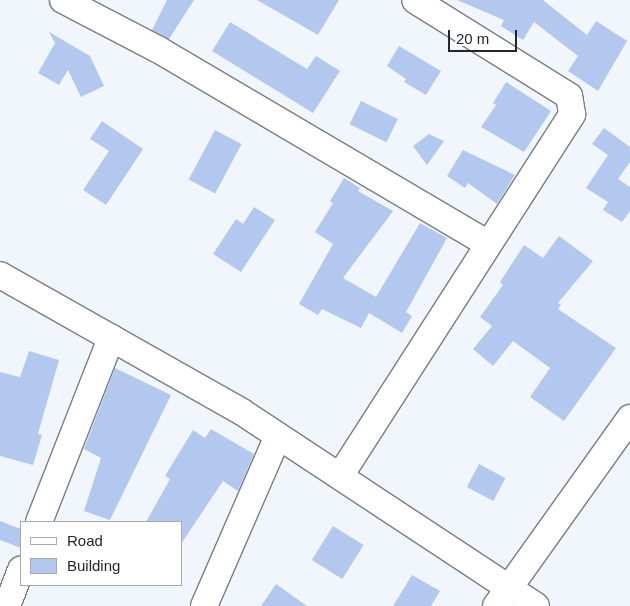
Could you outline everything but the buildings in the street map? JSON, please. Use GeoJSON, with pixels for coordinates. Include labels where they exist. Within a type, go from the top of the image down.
{"type":"FeatureCollection","features":[{"type":"Feature","properties":{"kind":"street"},"geometry":{"type":"LineString","coordinates":[[63,0],[159,50],[488,244]]}},
{"type":"Feature","properties":{"kind":"street"},"geometry":{"type":"LineString","coordinates":[[340,476],[572,114],[569,96],[415,0]]}},
{"type":"Feature","properties":{"kind":"street"},"geometry":{"type":"LineString","coordinates":[[0,275],[278,436],[340,476],[503,597],[536,606]]}},
{"type":"Feature","properties":{"kind":"street"},"geometry":{"type":"LineString","coordinates":[[40,521],[111,338]]}},
{"type":"Feature","properties":{"kind":"street"},"geometry":{"type":"LineString","coordinates":[[503,597],[630,418]]}},
{"type":"Feature","properties":{"kind":"street"},"geometry":{"type":"LineString","coordinates":[[204,606],[278,436]]}},
{"type":"Feature","properties":{"kind":"street"},"geometry":{"type":"LineString","coordinates":[[7,606],[20,573]]}}]}
